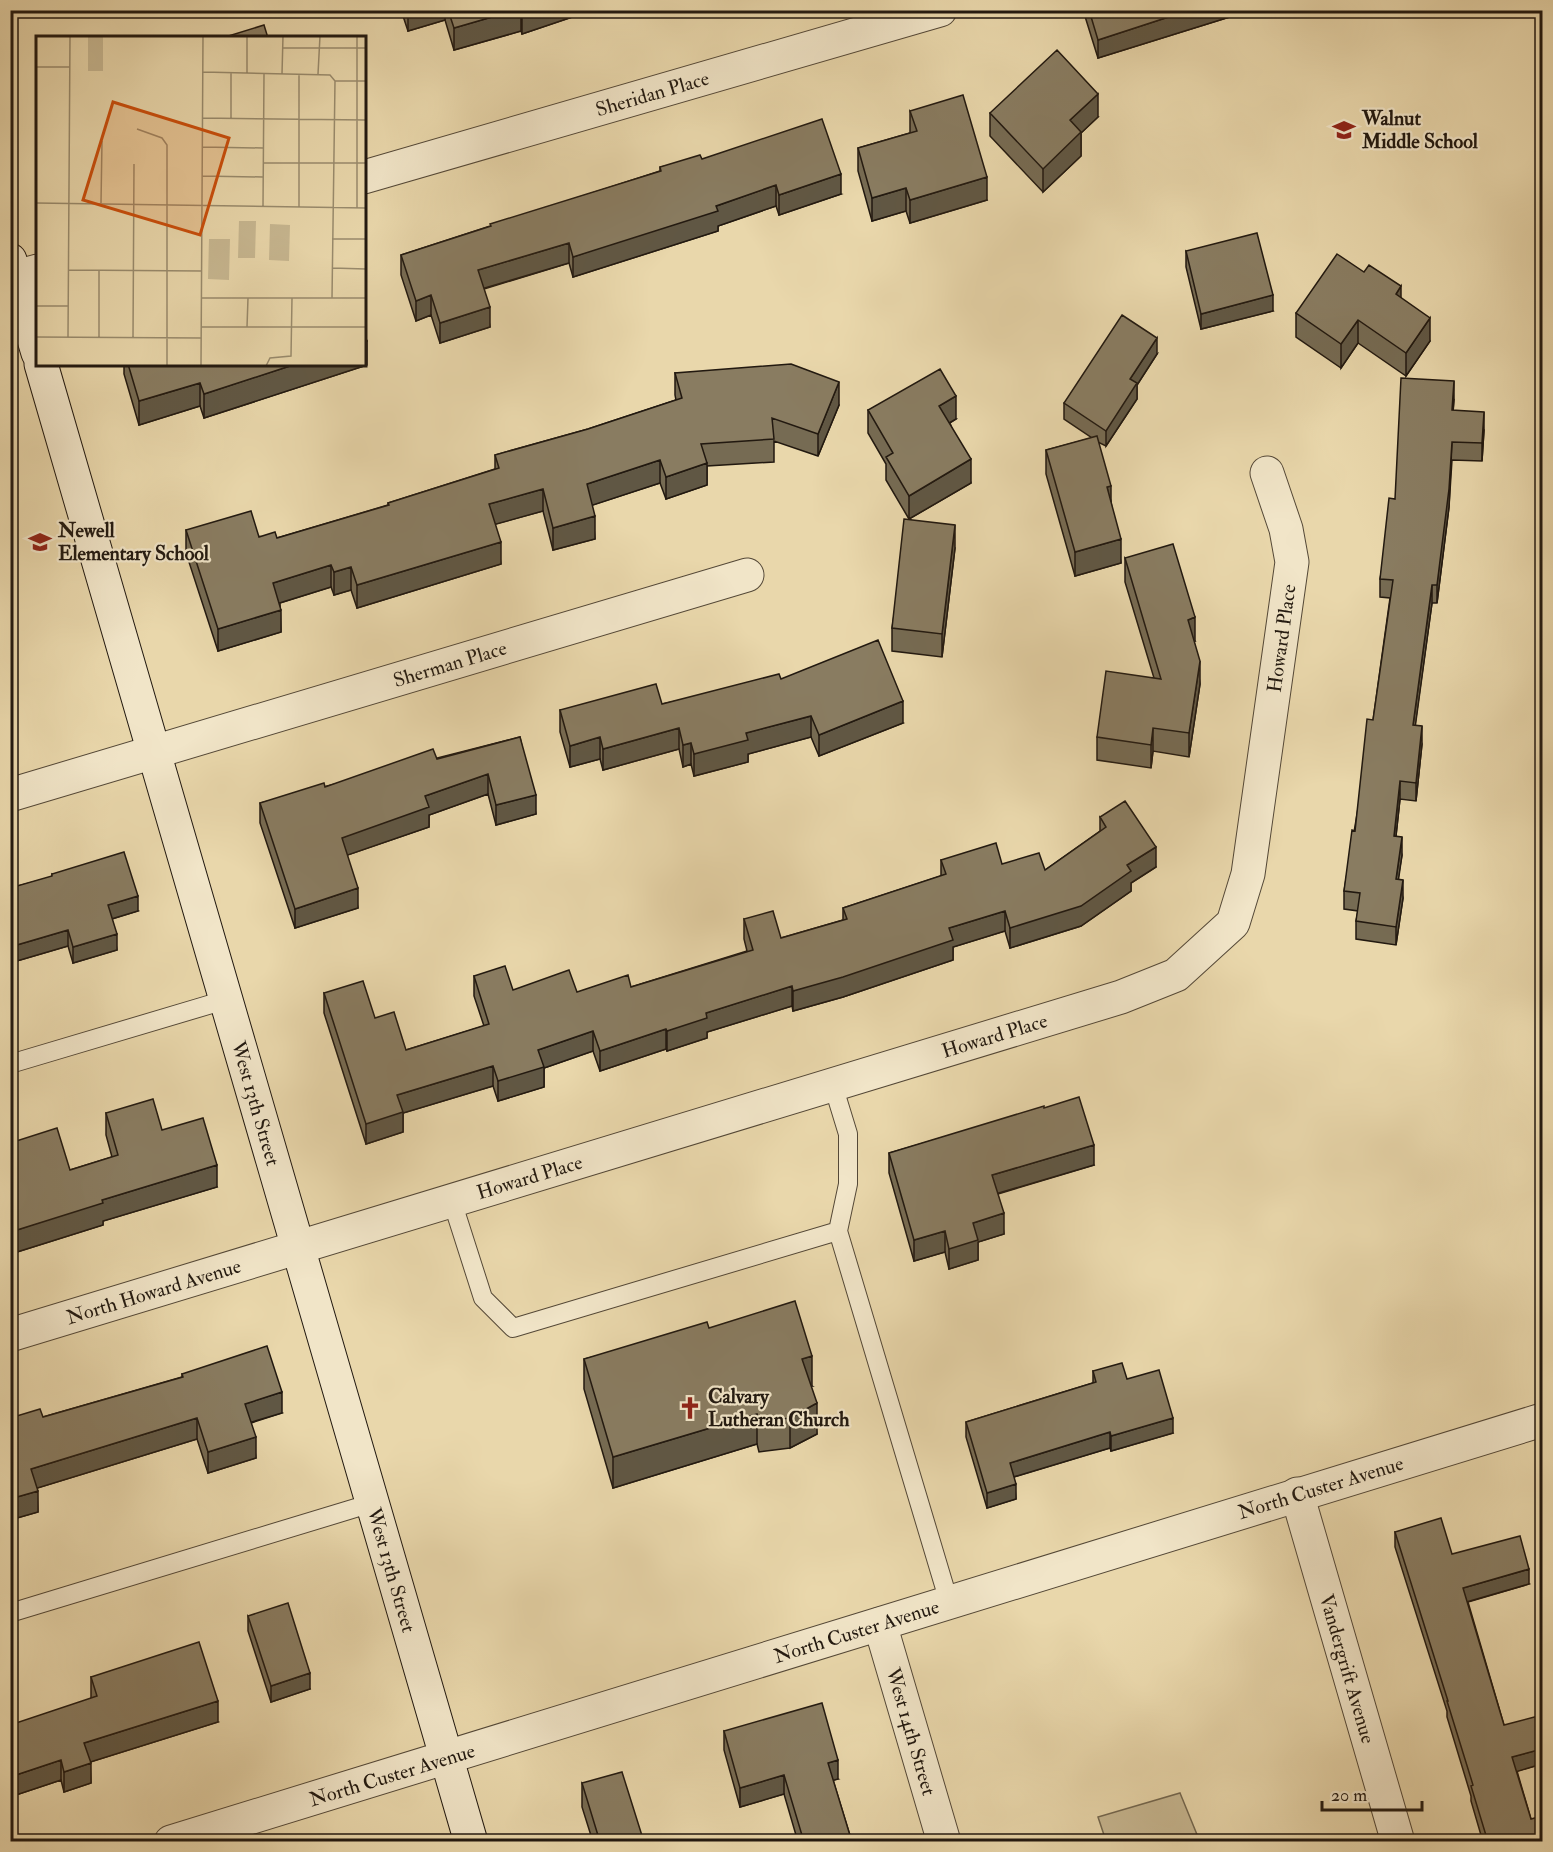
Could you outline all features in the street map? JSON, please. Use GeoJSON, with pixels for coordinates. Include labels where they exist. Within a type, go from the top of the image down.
{"type":"FeatureCollection","features":[{"type":"Feature","properties":{"kind":"street","name":"Sheridan Place"},"geometry":{"type":"LineString","coordinates":[[366,176],[940,10]]}},
{"type":"Feature","properties":{"kind":"street"},"geometry":{"type":"LineString","coordinates":[[21,270],[36,343]]}},
{"type":"Feature","properties":{"kind":"street","name":"West 13th Street"},"geometry":{"type":"LineString","coordinates":[[42,366],[471,1842]]}},
{"type":"Feature","properties":{"kind":"street","name":"Howard Place"},"geometry":{"type":"LineString","coordinates":[[298,1248],[1121,998],[1176,975],[1233,923],[1248,874],[1292,562],[1286,529],[1267,473]]}},
{"type":"Feature","properties":{"kind":"street","name":"Sherman Place"},"geometry":{"type":"LineString","coordinates":[[10,795],[747,575]]}},
{"type":"Feature","properties":{"kind":"street","name":"North Howard Avenue"},"geometry":{"type":"LineString","coordinates":[[10,1335],[298,1248]]}},
{"type":"Feature","properties":{"kind":"street","name":"North Custer Avenue"},"geometry":{"type":"LineString","coordinates":[[171,1842],[1542,1420]]}},
{"type":"Feature","properties":{"kind":"street","name":"Vandergrift Avenue"},"geometry":{"type":"LineString","coordinates":[[1297,1494],[1398,1842]]}},
{"type":"Feature","properties":{"kind":"street","name":"West 14th Street"},"geometry":{"type":"LineString","coordinates":[[880,1624],[944,1842]]}},
{"type":"Feature","properties":{"kind":"lane"},"geometry":{"type":"LineString","coordinates":[[10,1064],[225,1000]]}},
{"type":"Feature","properties":{"kind":"lane"},"geometry":{"type":"LineString","coordinates":[[833,1085],[848,1134],[848,1184],[838,1231],[949,1602]]}},
{"type":"Feature","properties":{"kind":"lane"},"geometry":{"type":"LineString","coordinates":[[452,1201],[483,1298],[513,1328],[838,1231]]}},
{"type":"Feature","properties":{"kind":"lane"},"geometry":{"type":"LineString","coordinates":[[10,1613],[372,1503]]}},
{"type":"Feature","properties":{"kind":"shaded area"},"geometry":{"type":"Polygon","coordinates":[[[1180,1793],[1198,1837],[1182,1841],[1106,1841],[1098,1817],[1180,1793]]]}},
{"type":"Feature","properties":{"kind":"building"},"geometry":{"type":"Polygon","coordinates":[[[448,10],[516,10],[454,28],[448,10]]]}},
{"type":"Feature","properties":{"kind":"building"},"geometry":{"type":"Polygon","coordinates":[[[1089,10],[1190,10],[1098,40],[1089,10]]]}},
{"type":"Feature","properties":{"kind":"building"},"geometry":{"type":"Polygon","coordinates":[[[264,25],[267,36],[228,36],[264,25]]]}},
{"type":"Feature","properties":{"kind":"building"},"geometry":{"type":"Polygon","coordinates":[[[1057,50],[1098,94],[1070,120],[1081,132],[1043,169],[990,113],[1057,50]]]}},
{"type":"Feature","properties":{"kind":"building"},"geometry":{"type":"Polygon","coordinates":[[[963,95],[987,177],[910,200],[906,188],[872,198],[858,148],[917,131],[910,111],[963,95]]]}},
{"type":"Feature","properties":{"kind":"building"},"geometry":{"type":"Polygon","coordinates":[[[822,119],[841,174],[779,195],[776,185],[716,206],[718,211],[573,257],[569,243],[478,270],[490,307],[440,323],[431,295],[416,301],[401,255],[491,226],[490,224],[661,171],[660,167],[700,155],[702,159],[822,119]]]}},
{"type":"Feature","properties":{"kind":"building"},"geometry":{"type":"Polygon","coordinates":[[[1257,233],[1273,295],[1201,314],[1186,251],[1257,233]]]}},
{"type":"Feature","properties":{"kind":"building"},"geometry":{"type":"Polygon","coordinates":[[[1337,254],[1364,272],[1369,265],[1401,286],[1396,294],[1430,318],[1406,353],[1358,320],[1341,344],[1296,313],[1337,254]]]}},
{"type":"Feature","properties":{"kind":"building"},"geometry":{"type":"Polygon","coordinates":[[[1122,315],[1157,338],[1130,379],[1137,383],[1106,431],[1064,403],[1122,315]]]}},
{"type":"Feature","properties":{"kind":"building"},"geometry":{"type":"Polygon","coordinates":[[[791,364],[839,382],[818,434],[772,418],[774,439],[701,444],[707,463],[666,477],[660,460],[587,484],[595,516],[553,528],[543,489],[489,504],[501,542],[357,585],[351,567],[334,572],[331,565],[273,583],[281,610],[218,629],[186,530],[251,511],[259,537],[275,532],[277,538],[389,505],[388,503],[499,468],[495,455],[588,429],[682,398],[675,373],[791,364]]]}},
{"type":"Feature","properties":{"kind":"building"},"geometry":{"type":"Polygon","coordinates":[[[129,366],[290,366],[204,394],[200,383],[139,401],[129,366]]]}},
{"type":"Feature","properties":{"kind":"building"},"geometry":{"type":"Polygon","coordinates":[[[940,369],[956,396],[939,406],[971,459],[909,496],[886,457],[893,453],[868,410],[940,369]]]}},
{"type":"Feature","properties":{"kind":"building"},"geometry":{"type":"Polygon","coordinates":[[[1401,378],[1454,381],[1452,410],[1484,412],[1482,443],[1452,442],[1449,489],[1437,585],[1432,585],[1413,725],[1422,726],[1416,783],[1400,781],[1394,836],[1402,837],[1396,879],[1403,880],[1396,927],[1356,921],[1360,893],[1344,891],[1352,830],[1355,831],[1367,719],[1373,720],[1393,580],[1380,579],[1389,498],[1395,499],[1401,378]]]}},
{"type":"Feature","properties":{"kind":"building"},"geometry":{"type":"Polygon","coordinates":[[[1097,436],[1111,486],[1107,487],[1121,539],[1075,552],[1046,450],[1097,436]]]}},
{"type":"Feature","properties":{"kind":"building"},"geometry":{"type":"Polygon","coordinates":[[[904,519],[955,525],[942,634],[892,628],[904,519]]]}},
{"type":"Feature","properties":{"kind":"building"},"geometry":{"type":"Polygon","coordinates":[[[1173,544],[1195,617],[1188,620],[1200,661],[1189,733],[1153,728],[1151,745],[1097,737],[1106,671],[1161,679],[1125,558],[1173,544]]]}},
{"type":"Feature","properties":{"kind":"building"},"geometry":{"type":"Polygon","coordinates":[[[878,640],[903,701],[819,735],[811,716],[746,733],[748,740],[694,754],[691,743],[683,745],[679,728],[603,749],[600,737],[570,746],[560,710],[656,684],[662,704],[779,674],[781,679],[878,640]]]}},
{"type":"Feature","properties":{"kind":"building"},"geometry":{"type":"Polygon","coordinates":[[[520,737],[536,795],[496,805],[488,774],[425,796],[429,807],[342,838],[358,888],[295,909],[260,803],[324,783],[325,787],[433,749],[437,759],[520,737]]]}},
{"type":"Feature","properties":{"kind":"building"},"geometry":{"type":"Polygon","coordinates":[[[1125,801],[1156,847],[1127,865],[1131,871],[1081,906],[1010,928],[1005,911],[949,928],[953,940],[843,977],[793,991],[792,986],[706,1013],[707,1018],[600,1051],[593,1031],[538,1050],[544,1067],[498,1081],[493,1066],[397,1095],[403,1112],[366,1124],[324,993],[363,981],[375,1018],[394,1012],[406,1050],[489,1024],[474,976],[505,966],[513,990],[569,970],[577,992],[628,975],[631,987],[753,950],[744,919],[773,911],[781,938],[847,919],[843,908],[946,874],[941,860],[996,843],[1002,864],[1039,853],[1045,870],[1106,827],[1100,817],[1125,801]]]}},
{"type":"Feature","properties":{"kind":"building"},"geometry":{"type":"Polygon","coordinates":[[[124,852],[138,896],[108,905],[117,934],[73,947],[68,930],[10,947],[10,888],[124,852]]]}},
{"type":"Feature","properties":{"kind":"building"},"geometry":{"type":"Polygon","coordinates":[[[1079,1097],[1094,1145],[992,1175],[1004,1213],[973,1223],[978,1240],[949,1249],[945,1231],[914,1240],[889,1153],[1079,1097]]]}},
{"type":"Feature","properties":{"kind":"building"},"geometry":{"type":"Polygon","coordinates":[[[153,1099],[162,1130],[203,1118],[217,1165],[102,1200],[103,1203],[17,1230],[15,1225],[10,1226],[10,1143],[57,1128],[70,1170],[118,1155],[106,1113],[153,1099]]]}},
{"type":"Feature","properties":{"kind":"building"},"geometry":{"type":"Polygon","coordinates":[[[795,1301],[812,1356],[802,1359],[817,1403],[790,1418],[759,1422],[757,1414],[613,1457],[584,1359],[707,1322],[709,1328],[795,1301]]]}},
{"type":"Feature","properties":{"kind":"building"},"geometry":{"type":"Polygon","coordinates":[[[267,1346],[282,1392],[245,1404],[256,1437],[208,1452],[197,1418],[31,1469],[38,1491],[10,1499],[10,1418],[40,1409],[43,1417],[183,1377],[182,1374],[267,1346]]]}},
{"type":"Feature","properties":{"kind":"building"},"geometry":{"type":"Polygon","coordinates":[[[1122,1363],[1127,1379],[1159,1370],[1173,1418],[1111,1436],[1110,1432],[1010,1463],[1016,1484],[987,1493],[966,1422],[1096,1382],[1093,1371],[1122,1363]]]}},
{"type":"Feature","properties":{"kind":"building"},"geometry":{"type":"Polygon","coordinates":[[[1441,1518],[1452,1554],[1520,1536],[1529,1569],[1463,1588],[1504,1725],[1542,1715],[1542,1749],[1512,1757],[1531,1819],[1542,1816],[1542,1842],[1488,1842],[1448,1701],[1395,1532],[1441,1518]]]}},
{"type":"Feature","properties":{"kind":"building"},"geometry":{"type":"Polygon","coordinates":[[[288,1603],[310,1673],[271,1686],[248,1616],[288,1603]]]}},
{"type":"Feature","properties":{"kind":"building"},"geometry":{"type":"Polygon","coordinates":[[[199,1642],[218,1701],[84,1743],[91,1763],[64,1772],[61,1760],[10,1777],[10,1725],[97,1696],[91,1677],[199,1642]]]}},
{"type":"Feature","properties":{"kind":"building"},"geometry":{"type":"Polygon","coordinates":[[[822,1703],[838,1760],[828,1763],[852,1842],[804,1842],[784,1775],[740,1788],[724,1731],[822,1703]]]}},
{"type":"Feature","properties":{"kind":"building"},"geometry":{"type":"Polygon","coordinates":[[[622,1772],[644,1842],[600,1842],[582,1783],[622,1772]]]}},
{"type":"Feature","properties":{"kind":"place","name":"Walnut Middle School"},"geometry":{"type":"Point","coordinates":[1344,130]}},
{"type":"Feature","properties":{"kind":"place","name":"Newell Elementary School"},"geometry":{"type":"Point","coordinates":[40,542]}},
{"type":"Feature","properties":{"kind":"place","name":"Calvary Lutheran Church"},"geometry":{"type":"Point","coordinates":[690,1408]}}]}
